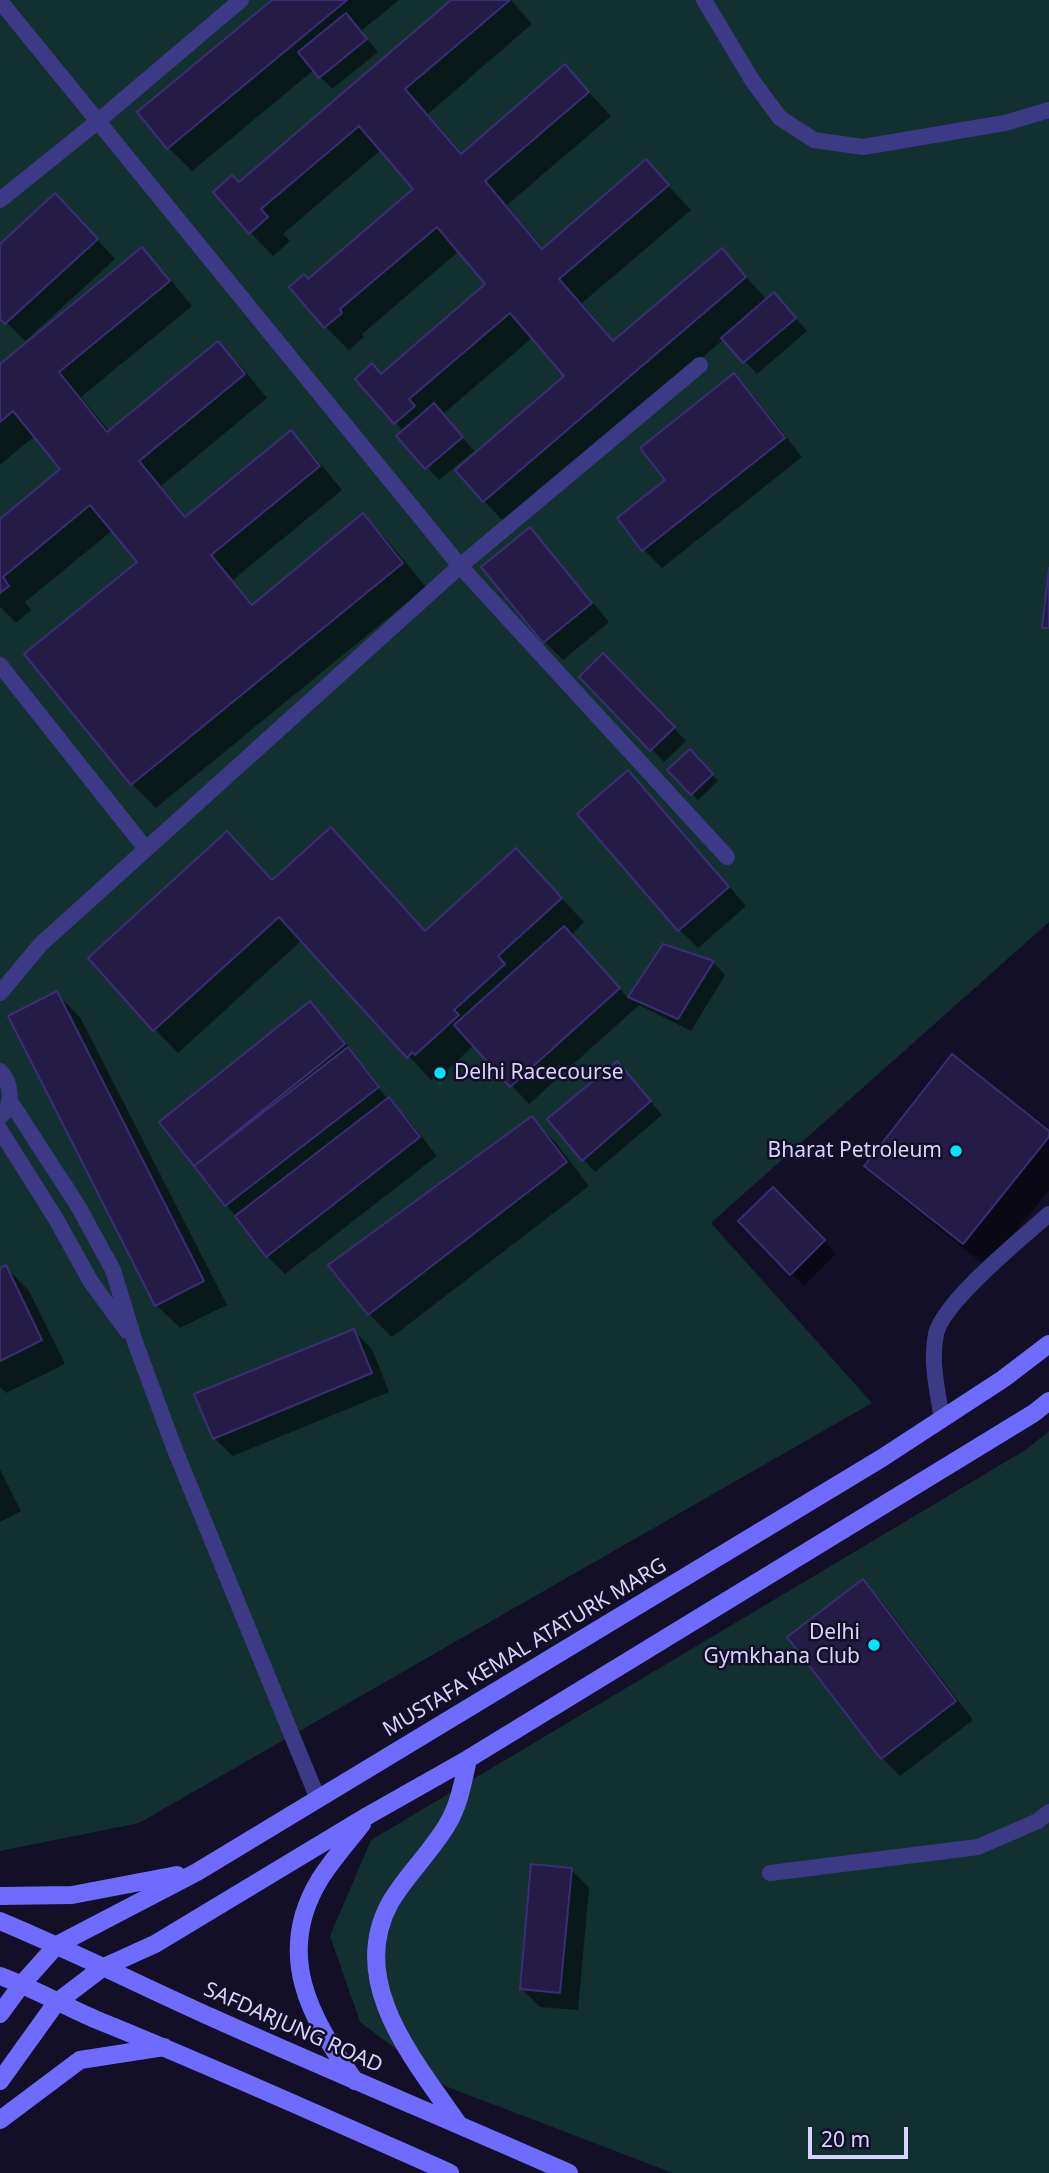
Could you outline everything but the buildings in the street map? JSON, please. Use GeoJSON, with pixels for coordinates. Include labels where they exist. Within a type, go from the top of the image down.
{"type":"FeatureCollection","features":[{"type":"Feature","properties":{"kind":"main road","name":"MUSTAFA KEMAL ATATURK MARG"},"geometry":{"type":"LineString","coordinates":[[0,2014],[22,1984],[57,1945],[197,1872],[870,1466],[1003,1379],[1049,1344]]}},
{"type":"Feature","properties":{"kind":"main road"},"geometry":{"type":"LineString","coordinates":[[0,2081],[57,2003],[102,1968],[155,1944],[369,1815],[468,1759],[1022,1421],[1049,1401]]}},
{"type":"Feature","properties":{"kind":"main road"},"geometry":{"type":"LineString","coordinates":[[459,2125],[399,2038],[380,1991],[376,1944],[390,1903],[448,1824],[460,1796],[468,1759]]}},
{"type":"Feature","properties":{"kind":"main road"},"geometry":{"type":"LineString","coordinates":[[356,2082],[325,2039],[307,1998],[298,1962],[300,1922],[320,1880],[369,1815]]}},
{"type":"Feature","properties":{"kind":"main road"},"geometry":{"type":"LineString","coordinates":[[0,1896],[72,1895],[197,1872]]}},
{"type":"Feature","properties":{"kind":"main road","name":"SAFDARJUNG ROAD"},"geometry":{"type":"LineString","coordinates":[[0,1921],[356,2082],[569,2173]]}},
{"type":"Feature","properties":{"kind":"main road"},"geometry":{"type":"LineString","coordinates":[[0,1976],[450,2173]]}},
{"type":"Feature","properties":{"kind":"main road"},"geometry":{"type":"LineString","coordinates":[[0,2120],[80,2060],[164,2047]]}},
{"type":"Feature","properties":{"kind":"lane"},"geometry":{"type":"LineString","coordinates":[[0,200],[97,122],[240,0]]}},
{"type":"Feature","properties":{"kind":"lane"},"geometry":{"type":"LineString","coordinates":[[704,0],[752,80],[780,118],[814,140],[863,147],[1005,123],[1049,110]]}},
{"type":"Feature","properties":{"kind":"lane"},"geometry":{"type":"LineString","coordinates":[[0,1],[460,566],[727,857]]}},
{"type":"Feature","properties":{"kind":"lane"},"geometry":{"type":"LineString","coordinates":[[0,993],[41,944],[460,566],[700,366]]}},
{"type":"Feature","properties":{"kind":"lane"},"geometry":{"type":"LineString","coordinates":[[0,665],[146,849]]}},
{"type":"Feature","properties":{"kind":"lane"},"geometry":{"type":"LineString","coordinates":[[0,1071],[10,1088],[10,1101],[5,1113],[0,1117]]}},
{"type":"Feature","properties":{"kind":"lane"},"geometry":{"type":"LineString","coordinates":[[10,1101],[72,1195],[113,1270],[135,1342],[175,1450],[318,1799]]}},
{"type":"Feature","properties":{"kind":"lane"},"geometry":{"type":"LineString","coordinates":[[0,1130],[56,1219],[91,1282],[135,1342]]}},
{"type":"Feature","properties":{"kind":"lane"},"geometry":{"type":"LineString","coordinates":[[942,1420],[935,1371],[936,1333],[958,1298],[1049,1214]]}},
{"type":"Feature","properties":{"kind":"lane"},"geometry":{"type":"LineString","coordinates":[[770,1873],[978,1847],[1038,1821],[1049,1812]]}},
{"type":"Feature","properties":{"kind":"green space","name":"Delhi Racecourse"},"geometry":{"type":"Polygon","coordinates":[[[0,0],[1049,0],[1049,922],[711,1223],[872,1403],[139,1823],[0,1851],[0,0]]]}},
{"type":"Feature","properties":{"kind":"green space","name":"Delhi Gymkhana Club"},"geometry":{"type":"Polygon","coordinates":[[[1049,1431],[1049,2173],[673,2173],[445,2086],[360,2022],[330,1936],[371,1840],[1027,1449],[1049,1431]]]}},
{"type":"Feature","properties":{"kind":"place","name":"Delhi Racecourse"},"geometry":{"type":"Point","coordinates":[440,1073]}},
{"type":"Feature","properties":{"kind":"place","name":"Bharat Petroleum"},"geometry":{"type":"Point","coordinates":[956,1151]}},
{"type":"Feature","properties":{"kind":"place","name":"Delhi Gymkhana Club"},"geometry":{"type":"Point","coordinates":[874,1645]}}]}
